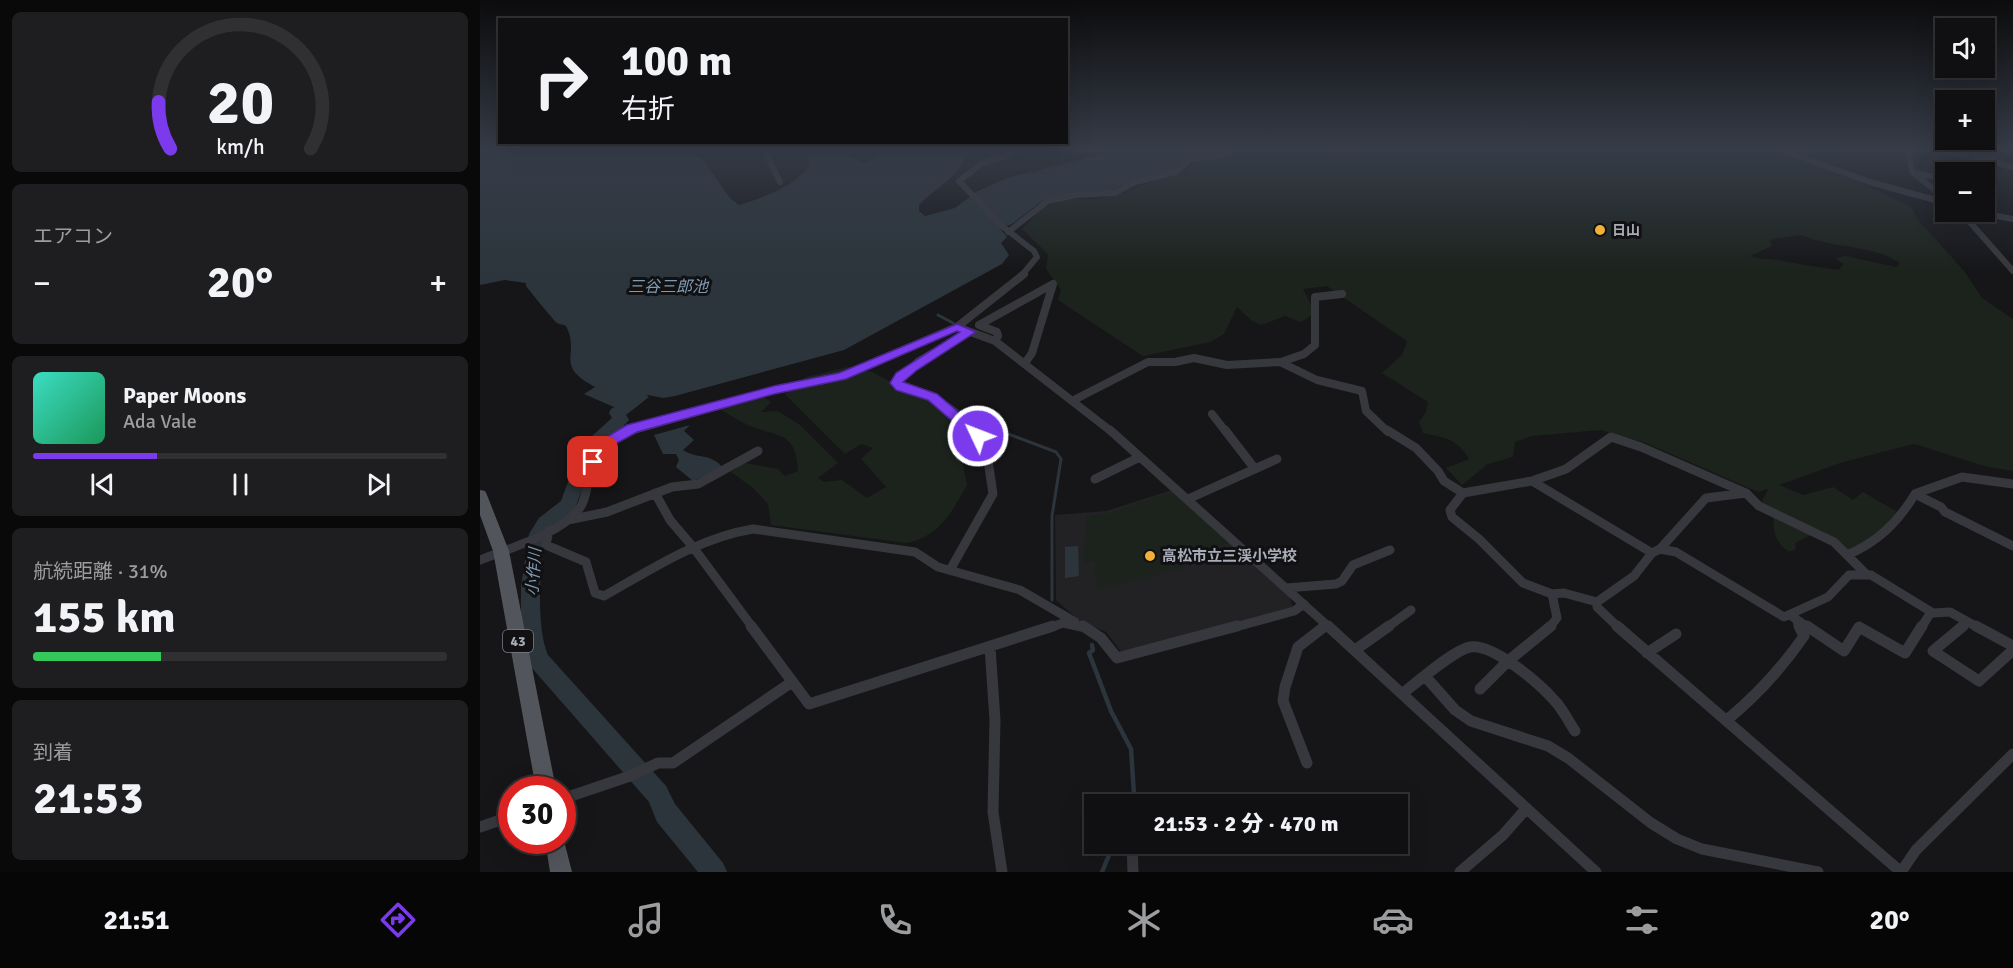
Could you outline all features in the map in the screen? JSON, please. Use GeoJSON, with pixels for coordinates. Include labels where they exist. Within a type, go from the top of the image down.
{"type":"FeatureCollection","features":[{"type":"Feature","properties":{"kind":"main road","name":"43"},"geometry":{"type":"LineString","coordinates":[[480,495],[501,551],[544,776]]}},
{"type":"Feature","properties":{"kind":"main road"},"geometry":{"type":"LineString","coordinates":[[558,854],[561,872]]}},
{"type":"Feature","properties":{"kind":"street"},"geometry":{"type":"LineString","coordinates":[[567,520],[582,504],[593,462],[601,450],[621,434],[763,393],[842,376],[957,327],[1034,263],[1037,257],[1034,251],[1005,229],[967,190]]}},
{"type":"Feature","properties":{"kind":"street"},"geometry":{"type":"LineString","coordinates":[[1005,229],[1048,201],[1076,195],[1115,193],[1121,190]]}},
{"type":"Feature","properties":{"kind":"street"},"geometry":{"type":"LineString","coordinates":[[1901,190],[1935,198]]}},
{"type":"Feature","properties":{"kind":"street"},"geometry":{"type":"LineString","coordinates":[[1995,216],[2013,219]]}},
{"type":"Feature","properties":{"kind":"street"},"geometry":{"type":"LineString","coordinates":[[1970,222],[2013,271]]}},
{"type":"Feature","properties":{"kind":"street"},"geometry":{"type":"LineString","coordinates":[[995,341],[998,336],[997,332],[979,325],[1053,284],[1032,353],[1025,363]]}},
{"type":"Feature","properties":{"kind":"street"},"geometry":{"type":"LineString","coordinates":[[1072,401],[1148,362],[1194,358],[1227,365],[1280,362],[1296,358],[1310,351],[1315,345],[1315,297],[1342,294]]}},
{"type":"Feature","properties":{"kind":"street"},"geometry":{"type":"LineString","coordinates":[[957,327],[995,341],[1140,457],[1355,650],[1596,872]]}},
{"type":"Feature","properties":{"kind":"street"},"geometry":{"type":"LineString","coordinates":[[950,570],[993,494],[994,481],[985,440],[969,430],[960,419],[932,397],[900,387],[896,383],[900,376],[912,367],[970,332]]}},
{"type":"Feature","properties":{"kind":"street"},"geometry":{"type":"LineString","coordinates":[[1280,362],[1317,380],[1362,392],[1366,411],[1390,433],[1416,448],[1438,471],[1444,482],[1463,492],[1559,473],[1611,437],[1628,441],[1730,483],[1760,506],[1834,542],[1867,575]]}},
{"type":"Feature","properties":{"kind":"street"},"geometry":{"type":"LineString","coordinates":[[1212,414],[1255,469]]}},
{"type":"Feature","properties":{"kind":"street"},"geometry":{"type":"LineString","coordinates":[[480,560],[529,540],[567,520],[608,512],[655,493],[698,484],[758,451]]}},
{"type":"Feature","properties":{"kind":"street"},"geometry":{"type":"LineString","coordinates":[[1095,479],[1140,457]]}},
{"type":"Feature","properties":{"kind":"street"},"geometry":{"type":"LineString","coordinates":[[1188,499],[1276,459]]}},
{"type":"Feature","properties":{"kind":"street"},"geometry":{"type":"LineString","coordinates":[[1917,492],[1962,477],[2013,484]]}},
{"type":"Feature","properties":{"kind":"street"},"geometry":{"type":"LineString","coordinates":[[1532,480],[1656,551],[1676,552],[1784,617],[1793,616],[1828,597],[1849,575],[1870,575],[1931,612],[1950,612],[1968,622],[2013,648],[1979,681],[1933,651],[1968,622]]}},
{"type":"Feature","properties":{"kind":"street"},"geometry":{"type":"LineString","coordinates":[[1463,492],[1450,510],[1452,517],[1479,539],[1523,583],[1552,594],[1572,594],[1597,602]]}},
{"type":"Feature","properties":{"kind":"street"},"geometry":{"type":"LineString","coordinates":[[655,493],[670,520],[693,547],[809,704],[1063,623],[1076,623]]}},
{"type":"Feature","properties":{"kind":"street"},"geometry":{"type":"LineString","coordinates":[[1597,602],[1634,576],[1706,498],[1746,493]]}},
{"type":"Feature","properties":{"kind":"street"},"geometry":{"type":"LineString","coordinates":[[1847,555],[1879,540],[1903,515],[1915,494],[1941,507],[1945,512],[2013,546]]}},
{"type":"Feature","properties":{"kind":"street"},"geometry":{"type":"LineString","coordinates":[[546,531],[546,545],[586,562],[595,593],[604,596],[693,547],[736,530],[753,529],[915,552],[938,567],[1020,590],[1101,635],[1117,658],[1294,610],[1304,604]]}},
{"type":"Feature","properties":{"kind":"street"},"geometry":{"type":"LineString","coordinates":[[1286,588],[1336,584],[1342,581],[1353,565],[1390,550]]}},
{"type":"Feature","properties":{"kind":"street"},"geometry":{"type":"LineString","coordinates":[[1480,688],[1553,624],[1557,618],[1552,594]]}},
{"type":"Feature","properties":{"kind":"street"},"geometry":{"type":"LineString","coordinates":[[1597,602],[1597,607],[1647,653],[1852,826],[1901,872],[1916,850],[2013,754]]}},
{"type":"Feature","properties":{"kind":"street"},"geometry":{"type":"LineString","coordinates":[[1355,650],[1411,610]]}},
{"type":"Feature","properties":{"kind":"street"},"geometry":{"type":"LineString","coordinates":[[1793,616],[1844,651],[1859,627],[1905,653],[1931,612]]}},
{"type":"Feature","properties":{"kind":"street"},"geometry":{"type":"LineString","coordinates":[[1727,720],[1752,700],[1788,661],[1804,636],[1793,616]]}},
{"type":"Feature","properties":{"kind":"street"},"geometry":{"type":"LineString","coordinates":[[1307,763],[1283,701],[1285,687],[1298,647],[1326,625]]}},
{"type":"Feature","properties":{"kind":"street"},"geometry":{"type":"LineString","coordinates":[[1647,653],[1677,634]]}},
{"type":"Feature","properties":{"kind":"street"},"geometry":{"type":"LineString","coordinates":[[990,647],[995,720],[993,812],[1002,872]]}},
{"type":"Feature","properties":{"kind":"street"},"geometry":{"type":"LineString","coordinates":[[1402,694],[1425,676],[1470,648],[1490,651],[1522,672],[1555,701],[1575,731]]}},
{"type":"Feature","properties":{"kind":"street"},"geometry":{"type":"LineString","coordinates":[[1425,676],[1455,710],[1470,721],[1548,746],[1568,758],[1651,823],[1677,839],[1702,849],[1818,872]]}},
{"type":"Feature","properties":{"kind":"street"},"geometry":{"type":"LineString","coordinates":[[576,794],[665,762],[673,763],[792,682]]}},
{"type":"Feature","properties":{"kind":"street"},"geometry":{"type":"LineString","coordinates":[[1460,872],[1503,835],[1526,809]]}},
{"type":"Feature","properties":{"kind":"street"},"geometry":{"type":"LineString","coordinates":[[480,827],[498,821]]}},
{"type":"Feature","properties":{"kind":"street"},"geometry":{"type":"LineString","coordinates":[[1132,854],[1133,872]]}},
{"type":"Feature","properties":{"kind":"shaded area"},"geometry":{"type":"Polygon","coordinates":[[[1130,190],[1876,190],[1910,206],[1921,223],[1964,271],[1982,298],[2013,319],[2013,471],[1988,467],[1914,444],[1843,462],[1779,485],[1803,495],[1833,487],[1853,500],[1863,492],[1899,513],[1874,536],[1853,548],[1845,550],[1817,532],[1795,543],[1796,549],[1789,552],[1780,544],[1776,535],[1774,513],[1761,504],[1768,489],[1758,492],[1646,443],[1601,430],[1532,436],[1515,442],[1513,457],[1488,464],[1462,485],[1446,468],[1469,459],[1464,452],[1450,440],[1423,433],[1419,422],[1426,412],[1428,402],[1382,373],[1402,355],[1407,341],[1327,286],[1303,289],[1315,313],[1301,322],[1285,316],[1261,325],[1252,321],[1237,307],[1224,334],[1210,342],[1143,356],[1058,300],[1061,290],[1046,269],[1048,254],[1022,229],[1042,209],[1054,203],[1069,199],[1096,199],[1130,190]],[[1802,235],[1777,238],[1770,241],[1772,246],[1750,256],[1839,270],[1843,264],[1835,258],[1846,256],[1896,267],[1900,263],[1864,249],[1826,243],[1802,235]]]}},
{"type":"Feature","properties":{"kind":"shaded area"},"geometry":{"type":"Polygon","coordinates":[[[848,367],[872,372],[889,381],[896,391],[929,400],[965,432],[960,450],[967,485],[943,522],[917,540],[906,543],[771,525],[768,504],[753,488],[731,472],[745,463],[778,469],[785,476],[798,471],[794,448],[784,438],[748,425],[719,409],[762,396],[771,402],[761,412],[778,411],[800,425],[838,463],[818,478],[824,482],[842,480],[867,498],[886,487],[861,459],[873,448],[861,444],[845,454],[785,394],[806,377],[848,367]]]}},
{"type":"Feature","properties":{"kind":"shaded area","name":"高松市立三渓小学校"},"geometry":{"type":"Polygon","coordinates":[[[1172,490],[1290,597],[1293,609],[1123,654],[1106,632],[1080,621],[1056,600],[1055,515],[1106,511],[1172,490]]]}},
{"type":"Feature","properties":{"kind":"shaded area"},"geometry":{"type":"Polygon","coordinates":[[[1172,492],[1228,543],[1187,553],[1188,559],[1183,568],[1096,590],[1095,561],[1084,563],[1086,516],[1107,514],[1172,492]]]}},
{"type":"Feature","properties":{"kind":"water","name":"三谷三郎池"},"geometry":{"type":"Polygon","coordinates":[[[480,190],[724,190],[739,205],[779,190],[937,190],[919,205],[919,211],[925,216],[955,208],[981,190],[1114,190],[1048,200],[1038,204],[1012,224],[1000,228],[1007,237],[1001,243],[1009,255],[1002,264],[844,350],[675,396],[663,398],[648,395],[623,411],[584,394],[595,387],[582,379],[571,366],[570,336],[566,326],[555,321],[526,286],[526,283],[505,280],[480,285],[480,190]]]}},
{"type":"Feature","properties":{"kind":"water"},"geometry":{"type":"Polygon","coordinates":[[[690,425],[684,431],[694,440],[683,450],[714,460],[723,468],[693,481],[676,467],[679,460],[676,454],[663,454],[654,435],[690,425]]]}},
{"type":"Feature","properties":{"kind":"water"},"geometry":{"type":"Polygon","coordinates":[[[1078,546],[1079,576],[1065,578],[1065,547],[1078,546]]]}},
{"type":"Feature","properties":{"kind":"waterway"},"geometry":{"type":"LineString","coordinates":[[938,315],[953,323]]}},
{"type":"Feature","properties":{"kind":"waterway"},"geometry":{"type":"LineString","coordinates":[[900,382],[920,389]]}},
{"type":"Feature","properties":{"kind":"waterway"},"geometry":{"type":"LineString","coordinates":[[932,393],[971,420],[1056,452],[1061,459],[1052,516],[1052,600]]}},
{"type":"Feature","properties":{"kind":"waterway","name":"小作川"},"geometry":{"type":"LineString","coordinates":[[641,397],[617,413],[621,420],[598,440],[584,460],[568,506],[541,527],[535,543],[531,587],[532,635],[540,661],[658,794],[666,813],[714,872]]}},
{"type":"Feature","properties":{"kind":"waterway"},"geometry":{"type":"LineString","coordinates":[[1092,645],[1093,650],[1089,653],[1111,711],[1131,749],[1134,794]]}},
{"type":"Feature","properties":{"kind":"waterway"},"geometry":{"type":"LineString","coordinates":[[1102,872],[1109,854]]}},
{"type":"Feature","properties":{"kind":"place","name":"日山"},"geometry":{"type":"Point","coordinates":[1600,230]}},
{"type":"Feature","properties":{"kind":"place","name":"高松市立三渓小学校"},"geometry":{"type":"Point","coordinates":[1150,556]}},
{"type":"Feature","properties":{"kind":"route"},"geometry":{"type":"LineString","coordinates":[[593,462],[610,441],[632,429],[774,390],[842,376],[957,327],[970,332],[912,367],[900,376],[896,383],[900,387],[920,391],[932,397],[978,436]]}}]}
